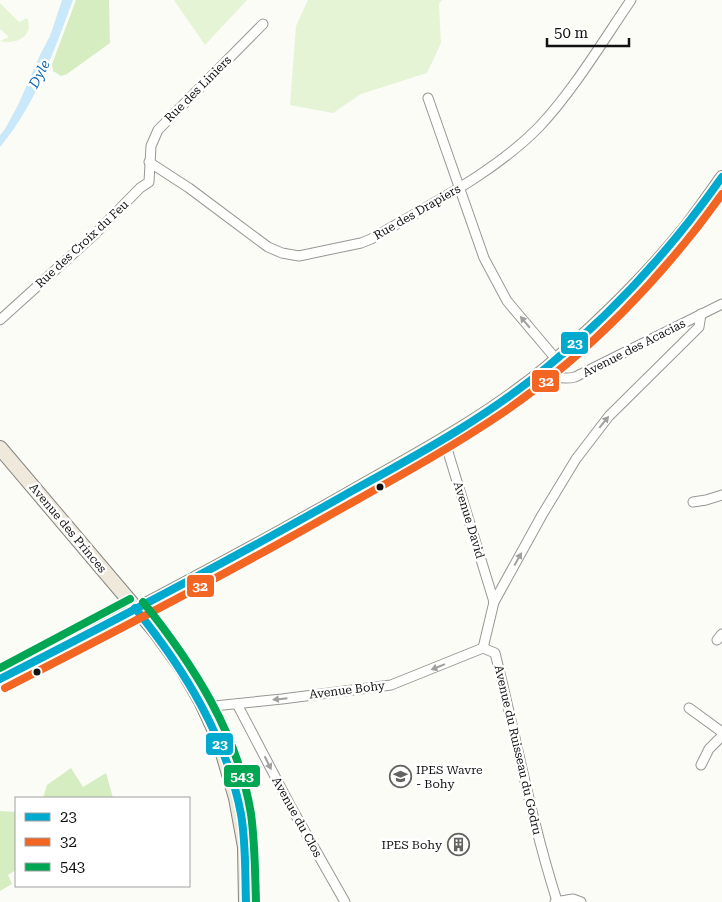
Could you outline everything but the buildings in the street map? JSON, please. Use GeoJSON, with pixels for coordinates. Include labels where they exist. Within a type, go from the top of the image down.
{"type":"FeatureCollection","features":[{"type":"Feature","properties":{"kind":"main road"},"geometry":{"type":"LineString","coordinates":[[0,679],[300,521],[444,439],[499,404],[556,359],[632,288],[685,228],[722,177]]}},
{"type":"Feature","properties":{"kind":"main road","name":"Avenue des Princes"},"geometry":{"type":"LineString","coordinates":[[0,448],[156,632],[182,668],[204,706],[219,740],[236,798],[245,848],[246,902]]}},
{"type":"Feature","properties":{"kind":"street","name":"Rue des Drapiers"},"geometry":{"type":"LineString","coordinates":[[149,162],[189,188],[268,247],[282,253],[298,256],[352,246],[371,239],[460,188],[522,143],[548,118],[560,103],[631,0]]}},
{"type":"Feature","properties":{"kind":"street","name":"Rue des Liniers"},"geometry":{"type":"LineString","coordinates":[[149,162],[151,146],[158,130],[263,24]]}},
{"type":"Feature","properties":{"kind":"street"},"geometry":{"type":"LineString","coordinates":[[428,98],[484,258],[507,301],[556,359]]}},
{"type":"Feature","properties":{"kind":"street","name":"Rue des Croix du Feu"},"geometry":{"type":"LineString","coordinates":[[0,320],[94,235],[140,188],[149,182],[149,162]]}},
{"type":"Feature","properties":{"kind":"street","name":"Avenue des Acacias"},"geometry":{"type":"LineString","coordinates":[[545,368],[554,376],[566,379],[575,377],[722,304]]}},
{"type":"Feature","properties":{"kind":"street"},"geometry":{"type":"LineString","coordinates":[[483,648],[494,602],[542,515],[582,452],[609,416],[698,327],[702,314]]}},
{"type":"Feature","properties":{"kind":"street","name":"Avenue David"},"geometry":{"type":"LineString","coordinates":[[444,439],[494,602]]}},
{"type":"Feature","properties":{"kind":"street"},"geometry":{"type":"LineString","coordinates":[[693,502],[722,495]]}},
{"type":"Feature","properties":{"kind":"street","name":"Avenue Bohy"},"geometry":{"type":"LineString","coordinates":[[204,706],[238,704],[392,685],[483,648]]}},
{"type":"Feature","properties":{"kind":"street","name":"Avenue du Ruisseau du Godru"},"geometry":{"type":"LineString","coordinates":[[483,648],[495,653],[541,848],[556,902]]}},
{"type":"Feature","properties":{"kind":"street","name":"Avenue du Clos"},"geometry":{"type":"LineString","coordinates":[[238,704],[291,807],[345,902]]}},
{"type":"Feature","properties":{"kind":"street"},"geometry":{"type":"LineString","coordinates":[[689,708],[722,732]]}},
{"type":"Feature","properties":{"kind":"street"},"geometry":{"type":"LineString","coordinates":[[701,764],[709,749],[722,736]]}},
{"type":"Feature","properties":{"kind":"street"},"geometry":{"type":"LineString","coordinates":[[556,902],[572,899],[581,902]]}},
{"type":"Feature","properties":{"kind":"green space"},"geometry":{"type":"Polygon","coordinates":[[[76,0],[109,0],[110,43],[67,74],[61,76],[53,71],[52,64],[76,0]]]}},
{"type":"Feature","properties":{"kind":"green space"},"geometry":{"type":"Polygon","coordinates":[[[174,0],[247,0],[205,45],[174,0]]]}},
{"type":"Feature","properties":{"kind":"green space"},"geometry":{"type":"Polygon","coordinates":[[[308,0],[442,0],[439,4],[441,43],[427,73],[361,94],[333,113],[290,105],[296,26],[308,0]]]}},
{"type":"Feature","properties":{"kind":"green space"},"geometry":{"type":"Polygon","coordinates":[[[0,3],[19,22],[27,18],[28,30],[22,38],[12,42],[0,41],[9,37],[0,29],[0,3]]]}},
{"type":"Feature","properties":{"kind":"green space"},"geometry":{"type":"Polygon","coordinates":[[[71,768],[83,787],[106,773],[113,797],[43,797],[47,785],[71,768]]]}},
{"type":"Feature","properties":{"kind":"green space"},"geometry":{"type":"Polygon","coordinates":[[[0,811],[15,812],[15,871],[8,875],[12,884],[0,891],[0,811]]]}},
{"type":"Feature","properties":{"kind":"water","name":"Dyle"},"geometry":{"type":"Polygon","coordinates":[[[62,0],[73,0],[51,58],[24,113],[0,147],[0,135],[18,105],[50,36],[62,0]]]}},
{"type":"Feature","properties":{"kind":"transit line","name":"23"},"geometry":{"type":"LineString","coordinates":[[0,679],[87,635],[301,520],[422,452],[499,404],[572,346],[619,301],[683,229],[722,177]]}},
{"type":"Feature","properties":{"kind":"transit line","name":"32"},"geometry":{"type":"LineString","coordinates":[[5,688],[164,606],[282,542],[437,455],[504,412],[565,365],[622,312],[675,255],[722,194]]}},
{"type":"Feature","properties":{"kind":"transit line","name":"543"},"geometry":{"type":"LineString","coordinates":[[0,668],[130,599]]}},
{"type":"Feature","properties":{"kind":"transit line","name":"543"},"geometry":{"type":"LineString","coordinates":[[143,602],[196,675],[211,701],[236,756],[245,784],[251,814],[256,902]]}},
{"type":"Feature","properties":{"kind":"transit line","name":"23"},"geometry":{"type":"LineString","coordinates":[[135,608],[186,679],[201,705],[225,757],[234,785],[243,825],[246,902]]}},
{"type":"Feature","properties":{"kind":"place","name":"IPES Wavre - Bohy"},"geometry":{"type":"Point","coordinates":[400,777]}},
{"type":"Feature","properties":{"kind":"place","name":"IPES Bohy"},"geometry":{"type":"Point","coordinates":[458,845]}}]}
